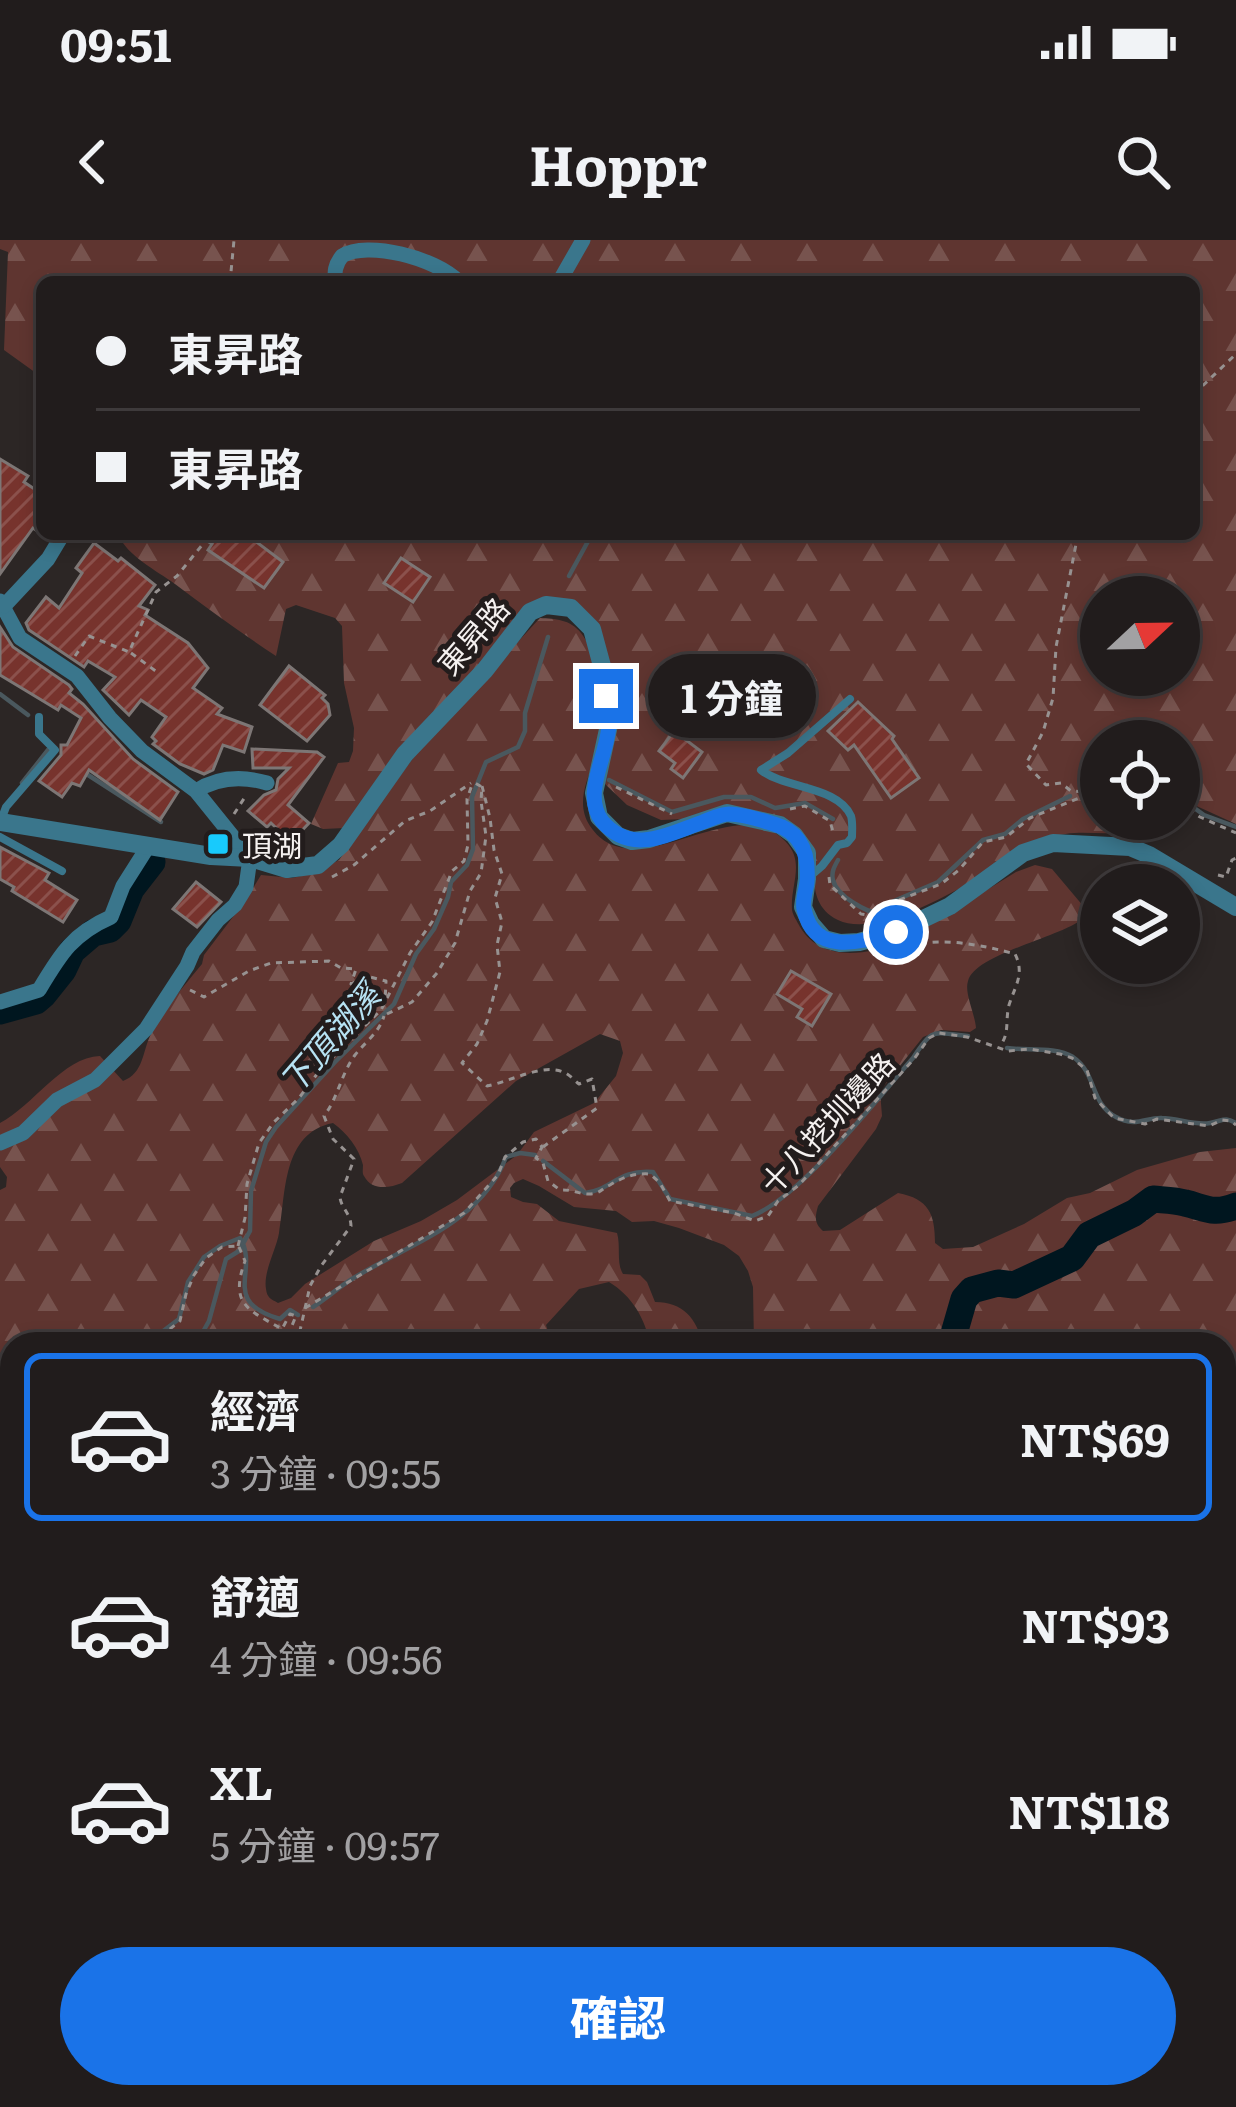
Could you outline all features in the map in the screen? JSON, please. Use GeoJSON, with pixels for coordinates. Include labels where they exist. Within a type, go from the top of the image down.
{"type":"FeatureCollection","features":[{"type":"Feature","properties":{"kind":"street"},"geometry":{"type":"LineString","coordinates":[[335,276],[334,268],[343,253],[353,243],[367,240],[381,240],[436,262],[452,276]]}},
{"type":"Feature","properties":{"kind":"street"},"geometry":{"type":"LineString","coordinates":[[563,276],[584,240]]}},
{"type":"Feature","properties":{"kind":"street"},"geometry":{"type":"LineString","coordinates":[[0,1143],[23,1133],[57,1100],[95,1080],[146,1029],[193,952],[246,887],[250,858],[196,790],[142,751],[77,676],[20,638],[2,604],[48,559],[59,540]]}},
{"type":"Feature","properties":{"kind":"street","name":"東昇路"},"geometry":{"type":"LineString","coordinates":[[318,865],[340,844],[405,754],[485,670],[530,612],[546,605],[571,608],[592,629],[602,666],[609,725],[594,793],[598,817],[618,836],[632,841],[727,813],[780,825],[807,853],[803,908],[811,924],[824,939],[859,942]]}},
{"type":"Feature","properties":{"kind":"street"},"geometry":{"type":"LineString","coordinates":[[196,790],[210,782],[261,781]]}},
{"type":"Feature","properties":{"kind":"street"},"geometry":{"type":"LineString","coordinates":[[0,822],[250,858],[287,869],[318,865]]}},
{"type":"Feature","properties":{"kind":"street"},"geometry":{"type":"LineString","coordinates":[[859,942],[896,932],[950,906],[1024,853],[1053,843],[1130,847],[1236,907]]}},
{"type":"Feature","properties":{"kind":"street"},"geometry":{"type":"LineString","coordinates":[[0,1002],[39,990],[62,951],[86,928],[111,917],[123,886],[149,845]]}},
{"type":"Feature","properties":{"kind":"lane"},"geometry":{"type":"LineString","coordinates":[[807,879],[838,845],[852,837],[851,816],[822,792],[771,778],[761,770],[822,727],[850,699]]}},
{"type":"Feature","properties":{"kind":"lane"},"geometry":{"type":"LineString","coordinates":[[0,822],[55,750],[39,734],[39,717]]}},
{"type":"Feature","properties":{"kind":"lane"},"geometry":{"type":"LineString","coordinates":[[0,837],[62,871]]}},
{"type":"Feature","properties":{"kind":"path"},"geometry":{"type":"LineString","coordinates":[[229,276],[234,240]]}},
{"type":"Feature","properties":{"kind":"path"},"geometry":{"type":"LineString","coordinates":[[1200,388],[1236,354]]}},
{"type":"Feature","properties":{"kind":"path"},"geometry":{"type":"LineString","coordinates":[[129,652],[157,592],[177,577],[206,540]]}},
{"type":"Feature","properties":{"kind":"path"},"geometry":{"type":"LineString","coordinates":[[1077,540],[1055,647],[1053,698],[1043,732],[1026,764],[1046,785],[1060,783],[1080,791]]}},
{"type":"Feature","properties":{"kind":"path"},"geometry":{"type":"LineString","coordinates":[[67,667],[89,635],[129,652],[157,672]]}},
{"type":"Feature","properties":{"kind":"path"},"geometry":{"type":"LineString","coordinates":[[226,824],[261,781]]}},
{"type":"Feature","properties":{"kind":"path"},"geometry":{"type":"LineString","coordinates":[[473,782],[481,786]]}},
{"type":"Feature","properties":{"kind":"path"},"geometry":{"type":"LineString","coordinates":[[318,865],[332,878],[405,820],[430,811],[473,782]]}},
{"type":"Feature","properties":{"kind":"path"},"geometry":{"type":"LineString","coordinates":[[289,1332],[296,1316],[290,1315],[282,1329],[247,1310],[242,1297],[240,1243],[247,1184],[259,1143],[320,1070],[383,1010],[431,922],[452,871],[464,862],[466,799],[473,782]]}},
{"type":"Feature","properties":{"kind":"path"},"geometry":{"type":"LineString","coordinates":[[383,1010],[412,1002],[455,943],[470,891],[481,873],[486,836],[481,786]]}},
{"type":"Feature","properties":{"kind":"path"},"geometry":{"type":"LineString","coordinates":[[305,1308],[464,1213],[498,1175],[505,1157],[523,1142],[536,1139],[542,1148],[596,1108],[592,1079],[579,1084],[561,1070],[532,1071],[512,1082],[487,1086],[461,1063],[477,1044],[487,1021],[500,972],[497,945],[502,922],[495,898],[502,874],[481,786]]}},
{"type":"Feature","properties":{"kind":"path"},"geometry":{"type":"LineString","coordinates":[[1200,817],[1236,832]]}},
{"type":"Feature","properties":{"kind":"path"},"geometry":{"type":"LineString","coordinates":[[859,942],[873,955],[916,945],[951,944],[1015,954],[1020,981],[1008,1008],[1006,1039],[999,1048]]}},
{"type":"Feature","properties":{"kind":"path"},"geometry":{"type":"LineString","coordinates":[[204,998],[271,963],[329,961],[356,969],[351,984],[366,976],[388,985],[381,1026],[346,1070],[324,1115],[334,1139],[354,1159],[340,1197],[351,1226],[310,1286],[298,1332]]}},
{"type":"Feature","properties":{"kind":"path","name":"十八挖圳邊路"},"geometry":{"type":"LineString","coordinates":[[542,1148],[536,1158],[560,1190],[598,1193],[635,1173],[650,1174],[670,1201],[755,1221],[768,1216],[778,1201],[800,1185],[929,1038],[939,1033],[1017,1052],[1030,1049],[1072,1058],[1087,1070],[1095,1098],[1114,1118],[1145,1124],[1157,1119],[1209,1126],[1222,1120],[1236,1125]]}},
{"type":"Feature","properties":{"kind":"path"},"geometry":{"type":"LineString","coordinates":[[166,1332],[180,1321],[186,1294],[206,1258],[222,1247],[240,1243]]}},
{"type":"Feature","properties":{"kind":"green space"},"geometry":{"type":"Polygon","coordinates":[[[0,240],[1236,240],[1236,824],[1200,808],[1200,720],[1080,720],[1080,833],[1048,839],[914,911],[885,921],[838,920],[818,900],[810,848],[795,825],[661,820],[627,805],[604,783],[601,642],[552,599],[344,828],[323,829],[311,824],[338,763],[349,762],[353,751],[342,626],[335,618],[296,605],[286,609],[276,656],[143,562],[122,540],[1200,540],[1200,276],[36,276],[36,373],[4,350],[8,252],[0,249],[0,240]]]}},
{"type":"Feature","properties":{"kind":"green space"},"geometry":{"type":"Polygon","coordinates":[[[540,618],[572,625],[587,642],[599,684],[601,738],[583,804],[590,826],[606,842],[647,848],[741,825],[769,829],[795,857],[792,910],[800,927],[820,946],[845,953],[899,944],[1035,865],[1052,869],[1080,902],[1080,920],[1001,954],[974,971],[967,986],[976,1028],[970,1032],[941,1030],[923,1037],[880,1091],[882,1116],[876,1129],[818,1206],[816,1220],[823,1231],[840,1230],[898,1193],[917,1199],[928,1209],[935,1243],[943,1249],[973,1247],[1067,1198],[1090,1193],[1137,1170],[1200,1152],[1236,1148],[1236,1332],[754,1332],[748,1271],[724,1245],[654,1221],[632,1222],[616,1211],[574,1207],[523,1179],[510,1188],[511,1197],[537,1204],[559,1221],[617,1233],[623,1274],[640,1275],[655,1302],[687,1313],[698,1332],[647,1332],[636,1308],[609,1282],[579,1289],[546,1325],[548,1332],[0,1332],[0,1190],[6,1187],[7,1177],[0,1167],[0,1123],[86,1058],[100,1056],[123,1081],[130,1077],[162,1016],[261,875],[292,878],[339,860],[424,743],[540,618]],[[600,1034],[516,1081],[397,1185],[381,1187],[367,1181],[355,1147],[333,1123],[316,1129],[295,1152],[290,1167],[266,1275],[268,1296],[278,1303],[291,1298],[305,1284],[374,1241],[457,1200],[517,1155],[534,1132],[594,1103],[616,1076],[623,1053],[620,1041],[600,1034]]]}},
{"type":"Feature","properties":{"kind":"building"},"geometry":{"type":"Polygon","coordinates":[[[0,459],[28,476],[24,482],[36,490],[36,530],[0,574],[0,459]]]}},
{"type":"Feature","properties":{"kind":"building"},"geometry":{"type":"Polygon","coordinates":[[[206,540],[254,540],[283,562],[264,588],[208,550],[212,544],[206,540]]]}},
{"type":"Feature","properties":{"kind":"building"},"geometry":{"type":"Polygon","coordinates":[[[94,543],[155,585],[139,606],[188,643],[208,668],[193,688],[222,708],[217,714],[252,727],[244,752],[223,745],[213,770],[204,774],[180,764],[153,744],[152,737],[166,717],[141,700],[129,715],[103,690],[115,677],[88,661],[84,667],[29,630],[26,623],[46,597],[59,608],[82,573],[76,568],[94,543]]]}},
{"type":"Feature","properties":{"kind":"building"},"geometry":{"type":"Polygon","coordinates":[[[401,558],[430,577],[413,602],[384,583],[401,558]]]}},
{"type":"Feature","properties":{"kind":"building"},"geometry":{"type":"Polygon","coordinates":[[[0,627],[13,647],[69,685],[69,693],[133,759],[178,792],[160,820],[89,770],[80,786],[72,783],[62,797],[39,781],[61,755],[61,745],[67,745],[81,718],[61,705],[58,710],[0,675],[0,627]]]}},
{"type":"Feature","properties":{"kind":"building"},"geometry":{"type":"Polygon","coordinates":[[[289,666],[325,695],[322,698],[328,704],[330,715],[307,741],[260,705],[289,666]]]}},
{"type":"Feature","properties":{"kind":"building"},"geometry":{"type":"Polygon","coordinates":[[[858,702],[894,736],[919,778],[891,798],[854,745],[848,750],[828,731],[858,702]]]}},
{"type":"Feature","properties":{"kind":"building"},"geometry":{"type":"Polygon","coordinates":[[[674,731],[702,752],[683,778],[671,769],[675,763],[659,751],[674,731]]]}},
{"type":"Feature","properties":{"kind":"building"},"geometry":{"type":"Polygon","coordinates":[[[252,749],[317,752],[324,757],[288,805],[309,823],[291,842],[271,823],[267,827],[248,811],[276,790],[278,779],[289,768],[253,768],[252,749]]]}},
{"type":"Feature","properties":{"kind":"building"},"geometry":{"type":"Polygon","coordinates":[[[0,847],[49,873],[45,880],[77,900],[63,922],[0,879],[0,847]]]}},
{"type":"Feature","properties":{"kind":"building"},"geometry":{"type":"Polygon","coordinates":[[[196,882],[221,902],[197,927],[173,909],[196,882]]]}},
{"type":"Feature","properties":{"kind":"building"},"geometry":{"type":"Polygon","coordinates":[[[791,971],[831,994],[812,1026],[797,1017],[802,1009],[777,994],[791,971]]]}},
{"type":"Feature","properties":{"kind":"waterway","name":"下頂湖溪"},"geometry":{"type":"LineString","coordinates":[[569,576],[589,540]]}},
{"type":"Feature","properties":{"kind":"waterway","name":"下頂湖溪"},"geometry":{"type":"LineString","coordinates":[[203,1332],[226,1259],[239,1251],[250,1231],[251,1191],[266,1142],[335,1062],[394,1004],[416,954],[434,929],[451,882],[467,865],[473,849],[472,797],[486,762],[518,747],[548,637]]}},
{"type":"Feature","properties":{"kind":"waterway"},"geometry":{"type":"LineString","coordinates":[[0,694],[28,715]]}},
{"type":"Feature","properties":{"kind":"waterway"},"geometry":{"type":"LineString","coordinates":[[22,783],[48,750]]}},
{"type":"Feature","properties":{"kind":"waterway"},"geometry":{"type":"LineString","coordinates":[[85,773],[161,822]]}},
{"type":"Feature","properties":{"kind":"waterway"},"geometry":{"type":"LineString","coordinates":[[609,780],[672,812],[724,797],[751,797],[775,808],[805,803],[833,819]]}},
{"type":"Feature","properties":{"kind":"waterway"},"geometry":{"type":"LineString","coordinates":[[838,860],[832,877],[840,892],[882,915],[894,901],[938,882],[983,840],[1005,834],[1023,819],[1070,796]]}},
{"type":"Feature","properties":{"kind":"waterway"},"geometry":{"type":"LineString","coordinates":[[1200,812],[1236,827]]}},
{"type":"Feature","properties":{"kind":"waterway"},"geometry":{"type":"LineString","coordinates":[[0,1011],[43,995],[72,951],[93,933],[110,929],[118,921],[131,889],[152,862]]}},
{"type":"Feature","properties":{"kind":"waterway"},"geometry":{"type":"LineString","coordinates":[[543,1161],[585,1193],[631,1174],[653,1172],[670,1199],[752,1216],[815,1169],[930,1036],[968,1036]]}},
{"type":"Feature","properties":{"kind":"waterway"},"geometry":{"type":"LineString","coordinates":[[1007,1048],[1049,1050],[1073,1057],[1086,1071],[1102,1104],[1123,1120],[1162,1118],[1204,1124],[1226,1119],[1236,1123]]}},
{"type":"Feature","properties":{"kind":"waterway"},"geometry":{"type":"LineString","coordinates":[[313,1307],[461,1216],[495,1180],[506,1157],[535,1155]]}},
{"type":"Feature","properties":{"kind":"waterway"},"geometry":{"type":"LineString","coordinates":[[954,1332],[964,1299],[972,1290],[998,1283],[1014,1285],[1072,1258],[1089,1235],[1153,1199],[1215,1210],[1236,1206]]}},
{"type":"Feature","properties":{"kind":"waterway"},"geometry":{"type":"LineString","coordinates":[[162,1332],[179,1319],[188,1282],[204,1257],[240,1238],[251,1303],[280,1319],[290,1310],[298,1315]]}},
{"type":"Feature","properties":{"kind":"place","name":"頂湖"},"geometry":{"type":"Point","coordinates":[218,844]}},
{"type":"Feature","properties":{"kind":"route"},"geometry":{"type":"LineString","coordinates":[[606,696],[609,725],[594,793],[598,817],[618,836],[632,841],[649,839],[727,813],[780,825],[807,853],[803,908],[824,939],[859,942],[896,932]]}}]}
